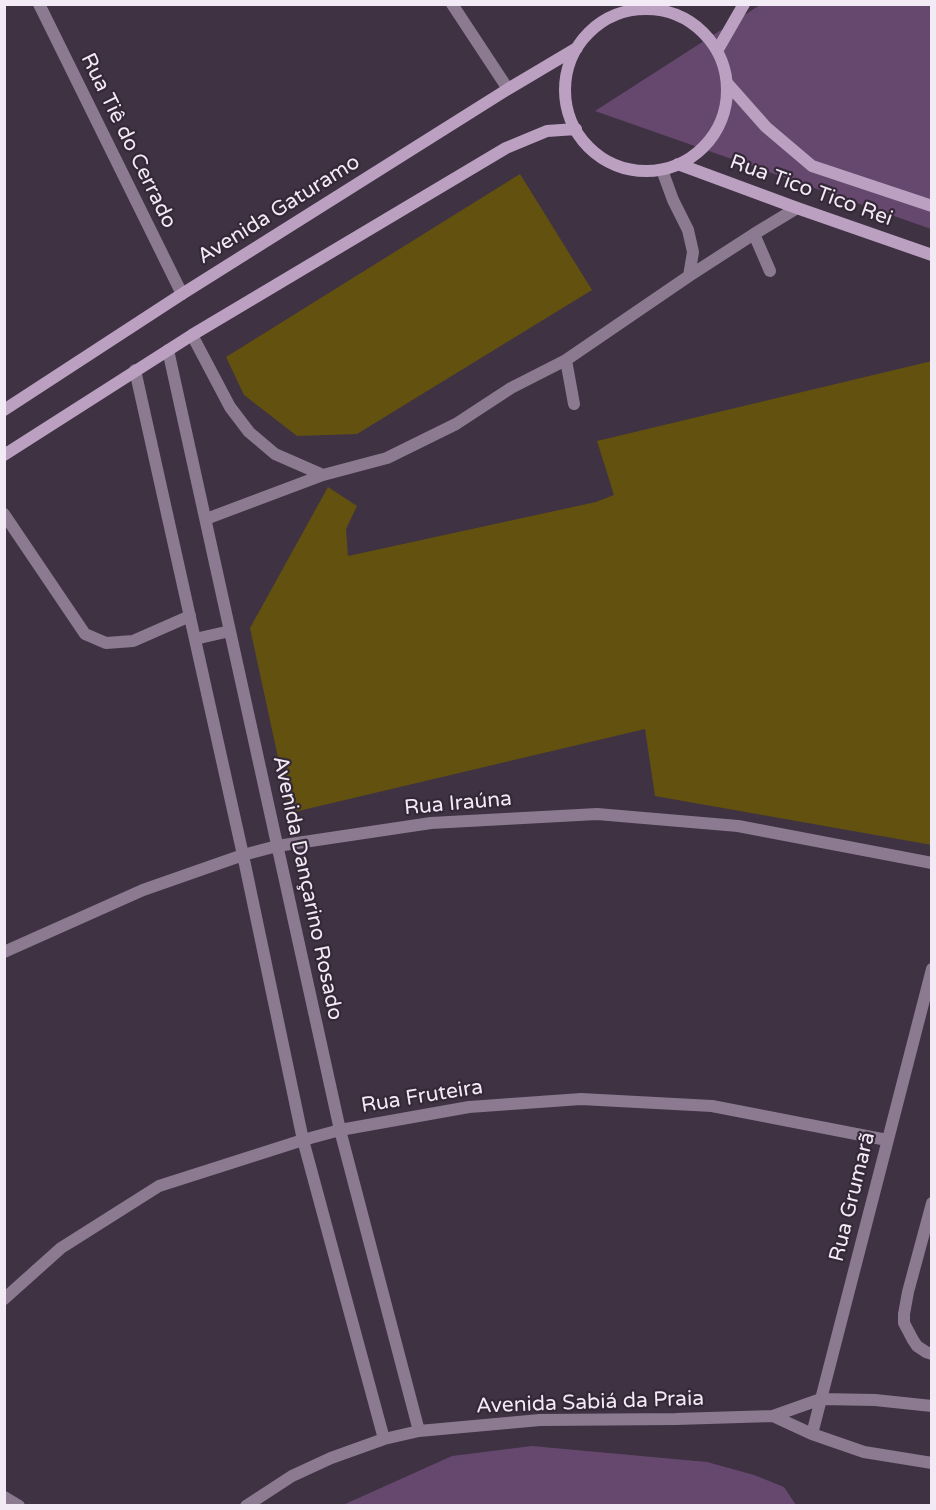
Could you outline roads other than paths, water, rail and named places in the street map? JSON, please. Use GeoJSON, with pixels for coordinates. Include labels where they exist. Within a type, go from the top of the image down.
{"type":"FeatureCollection","features":[{"type":"Feature","properties":{"kind":"main road"},"geometry":{"type":"LineString","coordinates":[[717,51],[744,4]]}},
{"type":"Feature","properties":{"kind":"main road"},"geometry":{"type":"LineString","coordinates":[[648,6],[680,16],[695,25],[708,37],[717,51],[727,83],[727,100],[723,116],[716,132],[706,145],[678,165],[662,170],[628,169],[598,155],[585,143],[576,129],[569,113],[566,80],[577,48],[587,34],[600,23],[615,15],[648,6]]}},
{"type":"Feature","properties":{"kind":"main road","name":"Avenida Gaturamo"},"geometry":{"type":"LineString","coordinates":[[4,410],[182,294],[577,48]]}},
{"type":"Feature","properties":{"kind":"main road","name":"Rua Tico Tico Rei"},"geometry":{"type":"LineString","coordinates":[[727,83],[766,127],[812,166],[932,206]]}},
{"type":"Feature","properties":{"kind":"main road"},"geometry":{"type":"LineString","coordinates":[[4,455],[192,335],[506,148],[547,131],[576,129]]}},
{"type":"Feature","properties":{"kind":"main road","name":"Rua Tico Tico Rei"},"geometry":{"type":"LineString","coordinates":[[678,165],[932,255]]}},
{"type":"Feature","properties":{"kind":"street","name":"Rua Tiê do Cerrado"},"geometry":{"type":"LineString","coordinates":[[39,4],[182,294]]}},
{"type":"Feature","properties":{"kind":"street"},"geometry":{"type":"LineString","coordinates":[[452,4],[508,89]]}},
{"type":"Feature","properties":{"kind":"street"},"geometry":{"type":"LineString","coordinates":[[662,170],[673,200],[688,230],[693,252],[689,276]]}},
{"type":"Feature","properties":{"kind":"street"},"geometry":{"type":"LineString","coordinates":[[206,519],[323,475],[387,458],[456,424],[511,388],[566,360],[689,276],[797,208]]}},
{"type":"Feature","properties":{"kind":"street"},"geometry":{"type":"LineString","coordinates":[[754,234],[770,271]]}},
{"type":"Feature","properties":{"kind":"street"},"geometry":{"type":"LineString","coordinates":[[192,335],[230,407],[249,432],[275,454],[323,475]]}},
{"type":"Feature","properties":{"kind":"street","name":"Avenida Dançarino Rosado"},"geometry":{"type":"LineString","coordinates":[[168,350],[340,1130],[419,1431]]}},
{"type":"Feature","properties":{"kind":"street"},"geometry":{"type":"LineString","coordinates":[[566,360],[574,404]]}},
{"type":"Feature","properties":{"kind":"street"},"geometry":{"type":"LineString","coordinates":[[135,370],[243,855],[303,1140],[384,1439]]}},
{"type":"Feature","properties":{"kind":"street"},"geometry":{"type":"LineString","coordinates":[[4,514],[85,634],[106,643],[133,640],[190,616]]}},
{"type":"Feature","properties":{"kind":"street"},"geometry":{"type":"LineString","coordinates":[[195,639],[230,631]]}},
{"type":"Feature","properties":{"kind":"street","name":"Rua Iraúna"},"geometry":{"type":"LineString","coordinates":[[4,952],[144,890],[243,855],[278,846],[432,823],[597,814],[738,826],[932,863]]}},
{"type":"Feature","properties":{"kind":"street","name":"Rua Grumarã"},"geometry":{"type":"LineString","coordinates":[[812,1434],[932,969]]}},
{"type":"Feature","properties":{"kind":"street","name":"Rua Fruteira"},"geometry":{"type":"LineString","coordinates":[[4,1299],[61,1248],[159,1186],[340,1130],[469,1107],[581,1099],[712,1106],[888,1140]]}},
{"type":"Feature","properties":{"kind":"street"},"geometry":{"type":"LineString","coordinates":[[932,1203],[908,1292],[904,1323],[917,1346],[932,1354]]}},
{"type":"Feature","properties":{"kind":"street"},"geometry":{"type":"LineString","coordinates":[[821,1399],[875,1400],[932,1406]]}},
{"type":"Feature","properties":{"kind":"street","name":"Avenida Sabiá da Praia"},"geometry":{"type":"LineString","coordinates":[[246,1506],[292,1476],[331,1458],[384,1439],[419,1431],[540,1420],[773,1416],[821,1399]]}},
{"type":"Feature","properties":{"kind":"street","name":"Avenida Sabiá da Praia"},"geometry":{"type":"LineString","coordinates":[[773,1416],[812,1434],[864,1452],[932,1463]]}},
{"type":"Feature","properties":{"kind":"street"},"geometry":{"type":"LineString","coordinates":[[4,1497],[19,1506]]}}]}
